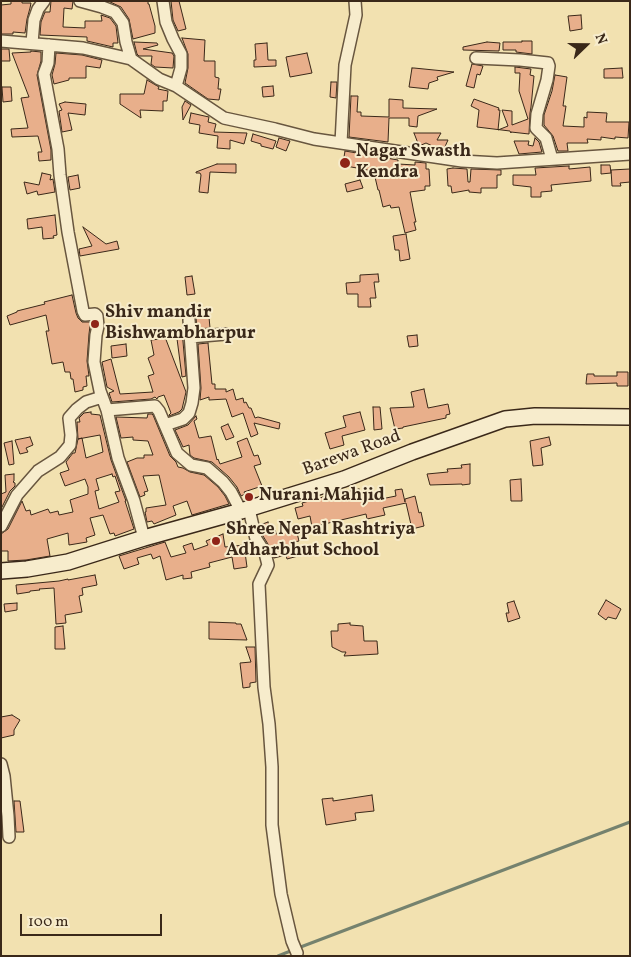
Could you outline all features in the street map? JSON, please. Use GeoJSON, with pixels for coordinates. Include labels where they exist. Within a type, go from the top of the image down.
{"type":"FeatureCollection","features":[{"type":"Feature","properties":{"kind":"main road","name":"Barewa Road"},"geometry":{"type":"LineString","coordinates":[[1,571],[68,562],[144,538],[245,510],[344,479],[505,419],[535,416],[630,418]]}},
{"type":"Feature","properties":{"kind":"street"},"geometry":{"type":"LineString","coordinates":[[32,43],[34,20],[38,9],[44,1]]}},
{"type":"Feature","properties":{"kind":"street"},"geometry":{"type":"LineString","coordinates":[[80,1],[114,12],[123,24],[131,59]]}},
{"type":"Feature","properties":{"kind":"street"},"geometry":{"type":"LineString","coordinates":[[163,1],[166,22],[181,54],[181,68],[176,86]]}},
{"type":"Feature","properties":{"kind":"street"},"geometry":{"type":"LineString","coordinates":[[341,143],[345,65],[356,16],[356,1]]}},
{"type":"Feature","properties":{"kind":"street"},"geometry":{"type":"LineString","coordinates":[[1,41],[83,48],[131,59],[224,118],[314,139],[462,161],[497,163],[630,154]]}},
{"type":"Feature","properties":{"kind":"street"},"geometry":{"type":"LineString","coordinates":[[49,44],[48,62],[44,74],[58,149],[68,232],[83,311],[85,315],[95,314],[97,316],[98,326],[94,362],[100,391],[107,410],[118,458],[134,501],[144,538]]}},
{"type":"Feature","properties":{"kind":"street"},"geometry":{"type":"LineString","coordinates":[[476,58],[548,63],[547,80],[537,114],[536,128],[546,138],[552,159]]}},
{"type":"Feature","properties":{"kind":"street"},"geometry":{"type":"LineString","coordinates":[[165,425],[183,419],[189,413],[192,403],[194,388],[189,320]]}},
{"type":"Feature","properties":{"kind":"street"},"geometry":{"type":"LineString","coordinates":[[190,337],[226,334]]}},
{"type":"Feature","properties":{"kind":"street"},"geometry":{"type":"LineString","coordinates":[[1,526],[16,495],[38,471],[60,458],[70,445],[69,418],[86,402],[102,397]]}},
{"type":"Feature","properties":{"kind":"street"},"geometry":{"type":"LineString","coordinates":[[107,410],[155,406],[159,411],[177,453],[191,465],[208,468],[231,492],[245,510],[256,539],[264,552],[268,565],[259,584],[264,687],[272,767],[272,825],[281,894],[292,941],[297,953]]}},
{"type":"Feature","properties":{"kind":"street"},"geometry":{"type":"LineString","coordinates":[[1,764],[4,776],[9,837]]}},
{"type":"Feature","properties":{"kind":"building"},"geometry":{"type":"Polygon","coordinates":[[[11,1],[31,3],[25,33],[1,34],[1,5],[11,4],[11,1]]]}},
{"type":"Feature","properties":{"kind":"building"},"geometry":{"type":"Polygon","coordinates":[[[51,1],[73,1],[72,9],[64,8],[63,27],[85,28],[85,21],[102,21],[101,15],[110,18],[116,26],[118,43],[113,43],[113,47],[87,41],[87,37],[40,35],[41,22],[45,12],[50,12],[51,1]]]}},
{"type":"Feature","properties":{"kind":"building"},"geometry":{"type":"Polygon","coordinates":[[[108,1],[148,1],[155,33],[133,39],[129,19],[121,7],[108,1]]]}},
{"type":"Feature","properties":{"kind":"building"},"geometry":{"type":"Polygon","coordinates":[[[171,1],[179,1],[186,29],[178,31],[173,20],[171,1]]]}},
{"type":"Feature","properties":{"kind":"building"},"geometry":{"type":"Polygon","coordinates":[[[581,15],[582,29],[570,31],[568,16],[581,15]]]}},
{"type":"Feature","properties":{"kind":"building"},"geometry":{"type":"Polygon","coordinates":[[[182,38],[205,40],[204,61],[215,61],[215,77],[219,78],[218,89],[221,89],[219,100],[208,99],[185,83],[188,54],[182,38]]]}},
{"type":"Feature","properties":{"kind":"building"},"geometry":{"type":"Polygon","coordinates":[[[532,41],[532,54],[516,52],[516,50],[503,50],[503,42],[532,41]]]}},
{"type":"Feature","properties":{"kind":"building"},"geometry":{"type":"Polygon","coordinates":[[[134,42],[157,43],[158,45],[143,49],[172,53],[174,56],[173,68],[155,67],[151,64],[152,56],[139,56],[137,54],[134,42]]]}},
{"type":"Feature","properties":{"kind":"building"},"geometry":{"type":"Polygon","coordinates":[[[487,42],[500,43],[499,51],[463,50],[463,47],[487,42]]]}},
{"type":"Feature","properties":{"kind":"building"},"geometry":{"type":"Polygon","coordinates":[[[267,43],[268,60],[276,60],[276,66],[254,67],[254,60],[256,60],[255,44],[267,43]]]}},
{"type":"Feature","properties":{"kind":"building"},"geometry":{"type":"Polygon","coordinates":[[[1,49],[9,49],[10,61],[1,61],[1,49]]]}},
{"type":"Feature","properties":{"kind":"building"},"geometry":{"type":"Polygon","coordinates":[[[41,52],[41,61],[37,75],[51,150],[51,160],[39,161],[38,152],[42,152],[38,136],[12,137],[11,129],[28,128],[21,98],[29,97],[12,53],[41,52]]]}},
{"type":"Feature","properties":{"kind":"building"},"geometry":{"type":"Polygon","coordinates":[[[56,53],[82,55],[102,60],[100,68],[86,66],[86,78],[69,78],[69,80],[54,84],[52,75],[56,53]]]}},
{"type":"Feature","properties":{"kind":"building"},"geometry":{"type":"Polygon","coordinates":[[[307,53],[312,73],[290,77],[286,57],[307,53]]]}},
{"type":"Feature","properties":{"kind":"building"},"geometry":{"type":"Polygon","coordinates":[[[472,64],[483,66],[480,75],[477,74],[474,88],[466,86],[472,64]]]}},
{"type":"Feature","properties":{"kind":"building"},"geometry":{"type":"Polygon","coordinates":[[[515,67],[531,69],[530,75],[534,76],[529,134],[499,130],[508,126],[502,110],[512,111],[512,125],[528,119],[519,91],[520,73],[515,73],[515,67]]]}},
{"type":"Feature","properties":{"kind":"building"},"geometry":{"type":"Polygon","coordinates":[[[412,68],[454,72],[437,77],[438,80],[429,83],[428,89],[409,87],[412,68]]]}},
{"type":"Feature","properties":{"kind":"building"},"geometry":{"type":"Polygon","coordinates":[[[622,68],[623,78],[604,78],[604,69],[622,68]]]}},
{"type":"Feature","properties":{"kind":"building"},"geometry":{"type":"Polygon","coordinates":[[[555,75],[567,77],[563,106],[566,106],[563,126],[584,127],[584,117],[587,118],[587,112],[607,113],[606,122],[629,122],[628,138],[601,137],[601,140],[587,139],[588,143],[567,143],[568,151],[558,151],[553,136],[544,125],[544,115],[555,75]]]}},
{"type":"Feature","properties":{"kind":"building"},"geometry":{"type":"Polygon","coordinates":[[[147,80],[159,87],[158,89],[168,91],[167,101],[163,101],[163,111],[140,110],[141,118],[120,104],[120,94],[144,94],[147,80]]]}},
{"type":"Feature","properties":{"kind":"building"},"geometry":{"type":"Polygon","coordinates":[[[331,82],[337,82],[336,98],[330,97],[331,82]]]}},
{"type":"Feature","properties":{"kind":"building"},"geometry":{"type":"Polygon","coordinates":[[[273,86],[274,96],[263,97],[262,87],[273,86]]]}},
{"type":"Feature","properties":{"kind":"building"},"geometry":{"type":"Polygon","coordinates":[[[2,87],[11,87],[12,101],[3,102],[2,87]]]}},
{"type":"Feature","properties":{"kind":"building"},"geometry":{"type":"Polygon","coordinates":[[[351,96],[358,96],[357,112],[361,112],[361,116],[389,117],[389,99],[403,100],[403,108],[437,109],[418,116],[417,127],[409,126],[409,118],[389,118],[388,142],[349,137],[351,96]]]}},
{"type":"Feature","properties":{"kind":"building"},"geometry":{"type":"Polygon","coordinates":[[[474,99],[499,108],[498,130],[477,127],[479,110],[471,106],[474,99]]]}},
{"type":"Feature","properties":{"kind":"building"},"geometry":{"type":"Polygon","coordinates":[[[185,101],[191,105],[183,120],[182,107],[185,101]]]}},
{"type":"Feature","properties":{"kind":"building"},"geometry":{"type":"Polygon","coordinates":[[[65,102],[86,104],[85,115],[68,113],[72,130],[62,132],[59,111],[62,110],[59,104],[65,102]]]}},
{"type":"Feature","properties":{"kind":"building"},"geometry":{"type":"Polygon","coordinates":[[[191,113],[209,117],[208,122],[216,124],[214,132],[247,133],[244,144],[230,140],[230,149],[217,148],[218,136],[199,133],[200,125],[189,123],[191,113]]]}},
{"type":"Feature","properties":{"kind":"building"},"geometry":{"type":"Polygon","coordinates":[[[414,133],[441,133],[437,140],[448,140],[443,151],[426,143],[419,146],[414,133]]]}},
{"type":"Feature","properties":{"kind":"building"},"geometry":{"type":"Polygon","coordinates":[[[253,134],[276,141],[273,149],[251,141],[253,134]]]}},
{"type":"Feature","properties":{"kind":"building"},"geometry":{"type":"Polygon","coordinates":[[[279,138],[290,141],[286,151],[276,147],[279,138]]]}},
{"type":"Feature","properties":{"kind":"building"},"geometry":{"type":"Polygon","coordinates":[[[535,138],[539,142],[542,152],[519,154],[514,141],[529,141],[528,145],[533,146],[535,138]]]}},
{"type":"Feature","properties":{"kind":"building"},"geometry":{"type":"Polygon","coordinates":[[[345,151],[398,160],[398,164],[415,165],[415,162],[426,163],[426,169],[429,169],[430,186],[425,186],[425,190],[410,192],[416,230],[405,233],[399,207],[391,208],[390,205],[383,207],[375,177],[389,174],[346,166],[347,157],[344,157],[345,151]]]}},
{"type":"Feature","properties":{"kind":"building"},"geometry":{"type":"Polygon","coordinates":[[[217,164],[236,164],[236,173],[210,172],[208,193],[199,192],[201,175],[196,172],[217,164]]]}},
{"type":"Feature","properties":{"kind":"building"},"geometry":{"type":"Polygon","coordinates":[[[601,165],[610,165],[611,173],[601,174],[601,165]]]}},
{"type":"Feature","properties":{"kind":"building"},"geometry":{"type":"Polygon","coordinates":[[[569,166],[569,169],[590,167],[591,181],[551,185],[552,191],[541,192],[541,197],[531,197],[531,187],[513,185],[513,175],[536,175],[535,168],[569,166]]]}},
{"type":"Feature","properties":{"kind":"building"},"geometry":{"type":"Polygon","coordinates":[[[447,169],[467,169],[468,182],[470,182],[471,169],[501,170],[501,175],[497,175],[497,188],[481,188],[481,193],[469,192],[469,190],[452,193],[451,186],[448,186],[447,169]]]}},
{"type":"Feature","properties":{"kind":"building"},"geometry":{"type":"Polygon","coordinates":[[[630,169],[630,182],[620,183],[621,186],[612,186],[611,170],[630,169]]]}},
{"type":"Feature","properties":{"kind":"building"},"geometry":{"type":"Polygon","coordinates":[[[42,173],[51,175],[50,180],[53,179],[55,192],[38,195],[37,191],[27,194],[24,182],[39,185],[42,173]]]}},
{"type":"Feature","properties":{"kind":"building"},"geometry":{"type":"Polygon","coordinates":[[[78,175],[80,188],[70,190],[68,177],[78,175]]]}},
{"type":"Feature","properties":{"kind":"building"},"geometry":{"type":"Polygon","coordinates":[[[360,180],[363,188],[347,192],[345,184],[360,180]]]}},
{"type":"Feature","properties":{"kind":"building"},"geometry":{"type":"Polygon","coordinates":[[[55,215],[57,235],[53,236],[54,238],[43,239],[42,227],[28,229],[27,219],[55,215]]]}},
{"type":"Feature","properties":{"kind":"building"},"geometry":{"type":"Polygon","coordinates":[[[83,227],[106,244],[117,241],[119,249],[80,256],[79,249],[92,246],[83,227]]]}},
{"type":"Feature","properties":{"kind":"building"},"geometry":{"type":"Polygon","coordinates":[[[406,234],[410,259],[400,261],[399,250],[395,250],[393,236],[406,234]]]}},
{"type":"Feature","properties":{"kind":"building"},"geometry":{"type":"Polygon","coordinates":[[[378,274],[379,282],[374,282],[376,298],[370,298],[371,307],[358,307],[358,294],[347,294],[346,283],[360,282],[360,275],[378,274]]]}},
{"type":"Feature","properties":{"kind":"building"},"geometry":{"type":"Polygon","coordinates":[[[192,276],[195,294],[187,295],[185,277],[192,276]]]}},
{"type":"Feature","properties":{"kind":"building"},"geometry":{"type":"Polygon","coordinates":[[[72,295],[78,318],[82,322],[90,322],[87,361],[89,376],[86,376],[87,386],[83,387],[83,390],[75,392],[73,379],[71,379],[70,372],[65,372],[63,362],[52,364],[46,331],[49,331],[46,315],[10,325],[7,316],[17,311],[45,304],[44,302],[72,295]]]}},
{"type":"Feature","properties":{"kind":"building"},"geometry":{"type":"Polygon","coordinates":[[[209,317],[210,328],[197,329],[196,318],[209,317]]]}},
{"type":"Feature","properties":{"kind":"building"},"geometry":{"type":"Polygon","coordinates":[[[182,330],[186,376],[182,377],[176,331],[182,330]]]}},
{"type":"Feature","properties":{"kind":"building"},"geometry":{"type":"Polygon","coordinates":[[[417,335],[418,346],[409,347],[407,336],[417,335]]]}},
{"type":"Feature","properties":{"kind":"building"},"geometry":{"type":"Polygon","coordinates":[[[165,337],[186,392],[182,409],[169,416],[171,413],[164,395],[157,399],[155,397],[151,399],[112,402],[109,393],[114,391],[107,387],[102,362],[111,359],[120,394],[153,392],[148,376],[154,374],[148,358],[154,355],[151,340],[165,337]]]}},
{"type":"Feature","properties":{"kind":"building"},"geometry":{"type":"Polygon","coordinates":[[[208,343],[212,384],[215,384],[215,389],[226,389],[226,392],[233,389],[236,400],[243,398],[244,403],[246,402],[249,408],[251,408],[255,418],[258,417],[280,423],[279,429],[254,423],[258,434],[251,437],[243,413],[232,417],[226,399],[209,400],[209,397],[200,400],[198,344],[208,343]]]}},
{"type":"Feature","properties":{"kind":"building"},"geometry":{"type":"Polygon","coordinates":[[[126,344],[127,356],[112,358],[111,346],[126,344]]]}},
{"type":"Feature","properties":{"kind":"building"},"geometry":{"type":"Polygon","coordinates":[[[617,372],[628,372],[628,386],[617,386],[617,383],[586,384],[587,374],[594,374],[594,376],[617,376],[617,372]]]}},
{"type":"Feature","properties":{"kind":"building"},"geometry":{"type":"Polygon","coordinates":[[[424,389],[428,408],[448,404],[450,414],[446,415],[446,418],[395,429],[390,408],[414,407],[411,392],[424,389]]]}},
{"type":"Feature","properties":{"kind":"building"},"geometry":{"type":"Polygon","coordinates":[[[373,407],[380,407],[382,429],[374,430],[373,407]]]}},
{"type":"Feature","properties":{"kind":"building"},"geometry":{"type":"Polygon","coordinates":[[[91,412],[91,414],[100,415],[111,460],[134,529],[115,536],[114,533],[110,534],[103,515],[90,518],[95,535],[86,538],[87,542],[69,545],[68,533],[47,539],[50,556],[8,561],[8,551],[1,551],[1,534],[8,529],[22,501],[26,511],[30,510],[31,515],[48,509],[50,513],[58,511],[59,515],[73,512],[70,500],[88,494],[85,479],[65,486],[60,473],[69,470],[66,462],[75,453],[78,439],[77,422],[80,422],[79,418],[84,413],[91,412]],[[100,435],[82,438],[86,458],[103,452],[100,435]],[[112,474],[96,479],[99,490],[95,491],[99,509],[119,502],[115,492],[120,491],[115,476],[113,477],[112,474]]]}},
{"type":"Feature","properties":{"kind":"building"},"geometry":{"type":"Polygon","coordinates":[[[360,412],[365,430],[342,436],[344,445],[330,449],[325,433],[346,427],[343,416],[360,412]]]}},
{"type":"Feature","properties":{"kind":"building"},"geometry":{"type":"Polygon","coordinates":[[[148,414],[153,415],[170,456],[178,467],[204,475],[218,487],[229,504],[192,515],[187,501],[173,506],[176,515],[154,524],[152,521],[147,522],[146,508],[166,505],[159,475],[143,476],[148,491],[144,492],[145,495],[140,497],[127,462],[137,458],[144,458],[144,455],[153,455],[148,441],[133,440],[133,437],[121,438],[116,417],[147,418],[148,414]]]}},
{"type":"Feature","properties":{"kind":"building"},"geometry":{"type":"Polygon","coordinates":[[[196,416],[197,419],[194,421],[199,438],[211,436],[217,460],[220,464],[242,457],[237,442],[247,438],[254,456],[258,455],[261,464],[254,466],[262,486],[244,492],[245,494],[241,496],[229,477],[212,462],[194,458],[190,455],[189,445],[183,447],[175,430],[188,425],[196,416]]]}},
{"type":"Feature","properties":{"kind":"building"},"geometry":{"type":"Polygon","coordinates":[[[228,424],[234,437],[226,440],[221,427],[228,424]]]}},
{"type":"Feature","properties":{"kind":"building"},"geometry":{"type":"Polygon","coordinates":[[[30,437],[33,445],[26,448],[28,452],[20,454],[15,440],[30,437]]]}},
{"type":"Feature","properties":{"kind":"building"},"geometry":{"type":"Polygon","coordinates":[[[549,437],[551,445],[541,448],[543,465],[533,466],[530,441],[549,437]]]}},
{"type":"Feature","properties":{"kind":"building"},"geometry":{"type":"Polygon","coordinates":[[[12,441],[14,464],[9,465],[4,443],[12,441]]]}},
{"type":"Feature","properties":{"kind":"building"},"geometry":{"type":"Polygon","coordinates":[[[470,464],[470,484],[430,485],[427,474],[448,472],[447,469],[462,468],[461,465],[470,464]]]}},
{"type":"Feature","properties":{"kind":"building"},"geometry":{"type":"Polygon","coordinates":[[[14,474],[13,482],[15,486],[10,491],[1,509],[1,494],[6,492],[5,475],[14,474]]]}},
{"type":"Feature","properties":{"kind":"building"},"geometry":{"type":"Polygon","coordinates":[[[521,479],[522,501],[511,501],[510,480],[521,479]]]}},
{"type":"Feature","properties":{"kind":"building"},"geometry":{"type":"Polygon","coordinates":[[[359,489],[362,500],[380,496],[381,499],[396,496],[395,490],[402,489],[405,502],[405,499],[415,496],[424,526],[412,529],[406,503],[383,508],[385,515],[367,519],[366,514],[312,527],[310,516],[298,519],[295,508],[303,506],[302,503],[330,495],[329,493],[337,491],[338,493],[359,489]]]}},
{"type":"Feature","properties":{"kind":"building"},"geometry":{"type":"Polygon","coordinates":[[[268,522],[270,530],[275,528],[276,534],[296,529],[299,541],[294,542],[298,556],[287,559],[286,555],[274,558],[263,536],[260,525],[268,522]]]}},
{"type":"Feature","properties":{"kind":"building"},"geometry":{"type":"Polygon","coordinates":[[[223,534],[225,547],[244,545],[247,567],[234,569],[232,557],[209,563],[210,567],[191,572],[192,578],[183,579],[183,575],[166,580],[160,556],[153,559],[151,554],[137,558],[139,564],[124,569],[119,556],[165,542],[171,557],[186,553],[183,546],[192,543],[194,550],[208,545],[206,541],[223,534]]]}},
{"type":"Feature","properties":{"kind":"building"},"geometry":{"type":"Polygon","coordinates":[[[95,575],[97,585],[82,588],[83,595],[79,596],[82,612],[65,615],[66,623],[56,624],[54,588],[17,594],[16,585],[68,580],[95,575]]]}},
{"type":"Feature","properties":{"kind":"building"},"geometry":{"type":"Polygon","coordinates":[[[606,600],[621,609],[616,619],[608,617],[606,620],[598,614],[606,600]]]}},
{"type":"Feature","properties":{"kind":"building"},"geometry":{"type":"Polygon","coordinates":[[[514,601],[520,618],[508,622],[506,613],[509,613],[507,603],[514,601]]]}},
{"type":"Feature","properties":{"kind":"building"},"geometry":{"type":"Polygon","coordinates":[[[17,603],[17,610],[5,612],[4,604],[17,603]]]}},
{"type":"Feature","properties":{"kind":"building"},"geometry":{"type":"Polygon","coordinates":[[[209,622],[241,624],[247,640],[209,639],[209,622]]]}},
{"type":"Feature","properties":{"kind":"building"},"geometry":{"type":"Polygon","coordinates":[[[350,623],[350,625],[363,626],[364,641],[377,641],[378,654],[344,656],[346,652],[332,647],[331,631],[338,631],[338,624],[350,623]]]}},
{"type":"Feature","properties":{"kind":"building"},"geometry":{"type":"Polygon","coordinates":[[[63,626],[65,649],[55,649],[55,627],[63,626]]]}},
{"type":"Feature","properties":{"kind":"building"},"geometry":{"type":"Polygon","coordinates":[[[246,647],[255,647],[256,682],[250,683],[250,687],[243,688],[240,663],[251,662],[246,647]]]}},
{"type":"Feature","properties":{"kind":"building"},"geometry":{"type":"Polygon","coordinates":[[[12,715],[20,720],[14,730],[14,735],[1,738],[1,717],[12,715]]]}},
{"type":"Feature","properties":{"kind":"building"},"geometry":{"type":"Polygon","coordinates":[[[372,795],[374,811],[355,813],[356,820],[326,825],[322,799],[333,798],[333,801],[372,795]]]}},
{"type":"Feature","properties":{"kind":"building"},"geometry":{"type":"Polygon","coordinates":[[[14,801],[20,801],[24,832],[16,832],[14,801]]]}},
{"type":"Feature","properties":{"kind":"waterway"},"geometry":{"type":"LineString","coordinates":[[298,948],[630,822]]}},
{"type":"Feature","properties":{"kind":"waterway"},"geometry":{"type":"LineString","coordinates":[[278,956],[293,950]]}},
{"type":"Feature","properties":{"kind":"place","name":"Nagar Swasth Kendra"},"geometry":{"type":"Point","coordinates":[345,163]}},
{"type":"Feature","properties":{"kind":"place","name":"Shiv mandir Bishwambharpur"},"geometry":{"type":"Point","coordinates":[95,324]}},
{"type":"Feature","properties":{"kind":"place","name":"Nurani Mahjid"},"geometry":{"type":"Point","coordinates":[249,497]}},
{"type":"Feature","properties":{"kind":"place","name":"Shree Nepal Rashtriya Adharbhut School"},"geometry":{"type":"Point","coordinates":[216,541]}}]}
